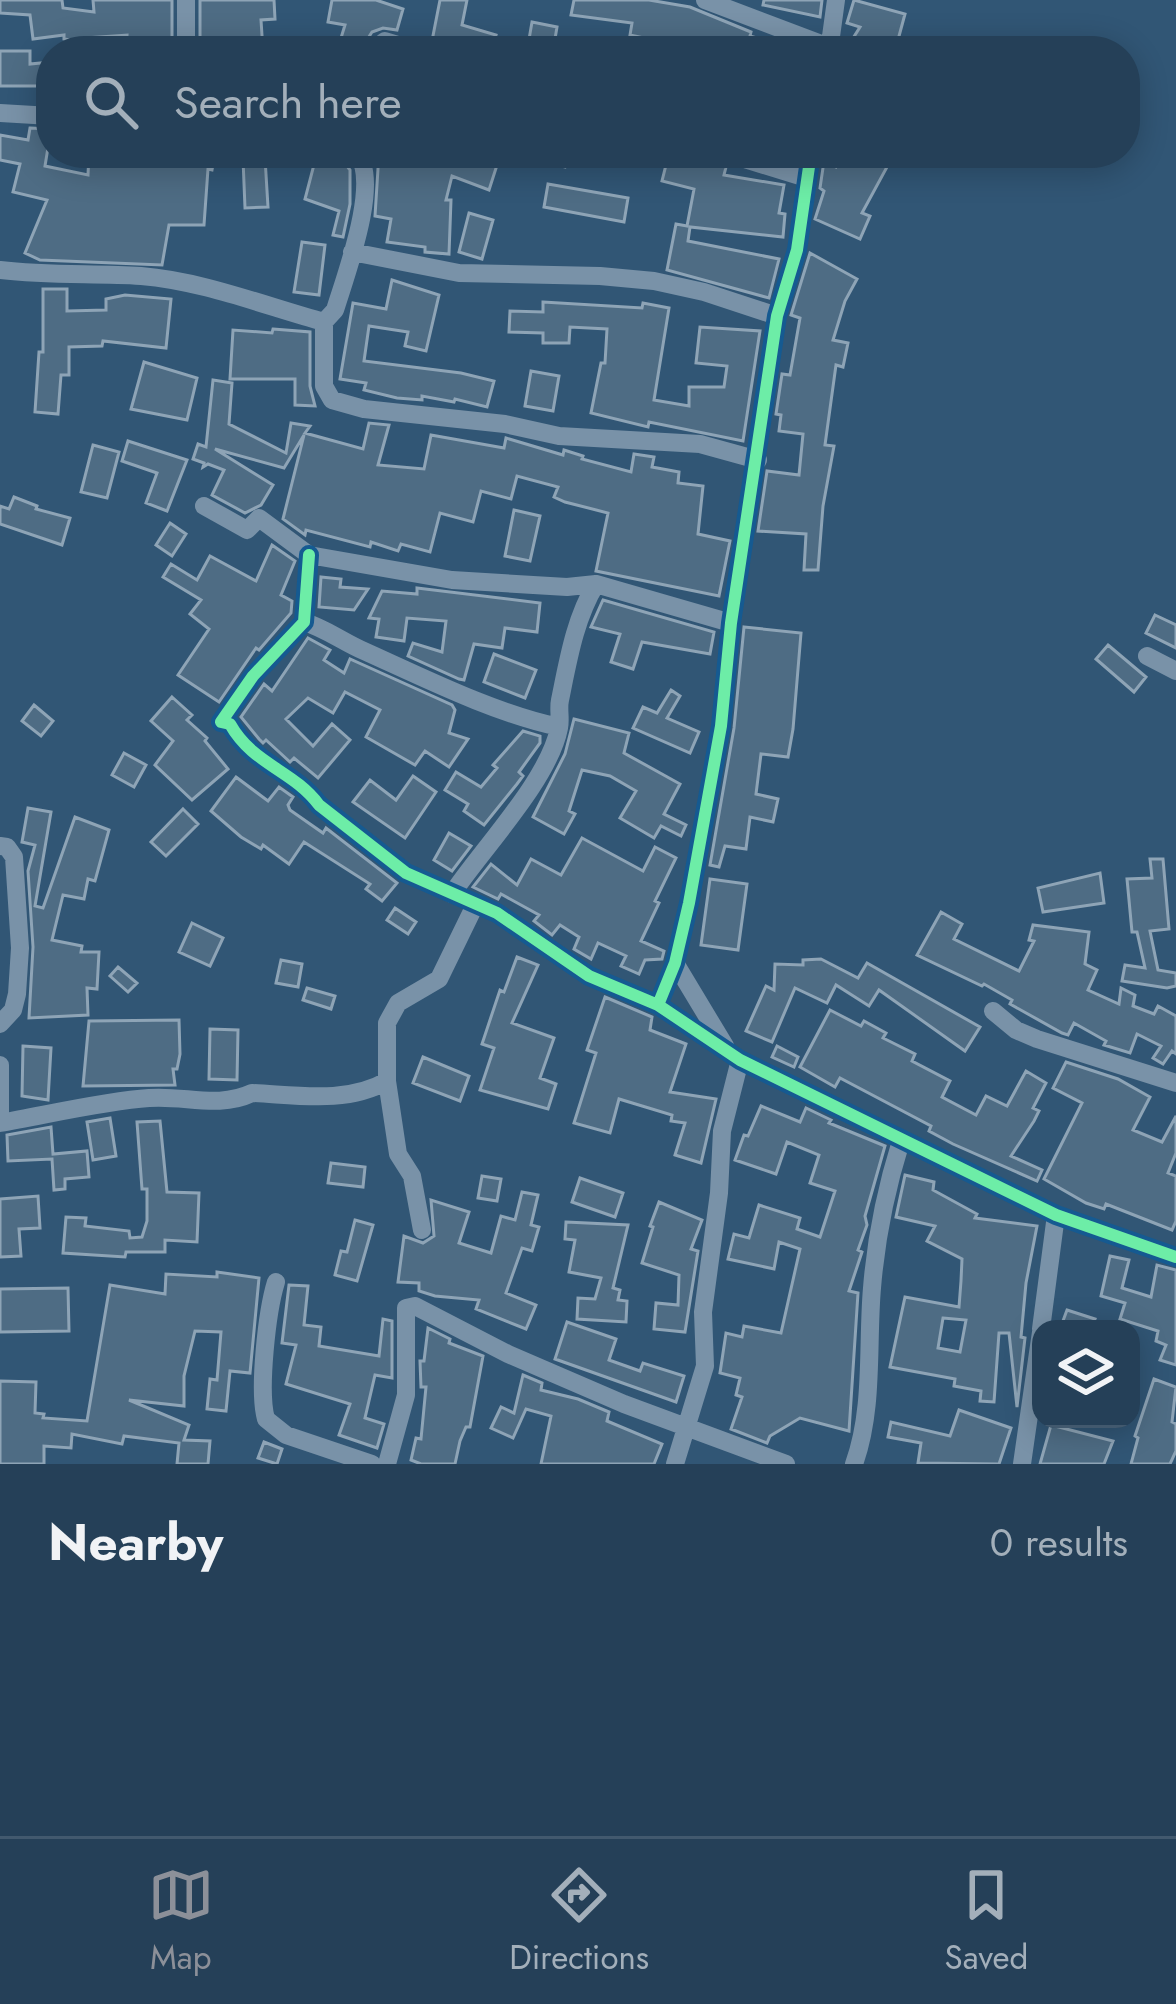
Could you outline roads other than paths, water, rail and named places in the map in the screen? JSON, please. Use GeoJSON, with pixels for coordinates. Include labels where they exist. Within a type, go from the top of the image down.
{"type":"FeatureCollection","features":[{"type":"Feature","properties":{"kind":"street"},"geometry":{"type":"LineString","coordinates":[[185,0],[186,36]]}},
{"type":"Feature","properties":{"kind":"street"},"geometry":{"type":"LineString","coordinates":[[705,0],[796,36]]}},
{"type":"Feature","properties":{"kind":"street"},"geometry":{"type":"LineString","coordinates":[[831,36],[836,0]]}},
{"type":"Feature","properties":{"kind":"street"},"geometry":{"type":"LineString","coordinates":[[0,113],[36,115]]}},
{"type":"Feature","properties":{"kind":"street"},"geometry":{"type":"LineString","coordinates":[[364,168],[352,252],[334,310],[325,322],[324,386],[340,405],[505,424],[559,436],[700,444],[758,460]]}},
{"type":"Feature","properties":{"kind":"street"},"geometry":{"type":"LineString","coordinates":[[774,168],[806,178]]}},
{"type":"Feature","properties":{"kind":"street"},"geometry":{"type":"LineString","coordinates":[[658,1006],[675,963],[721,726],[731,623],[777,316],[797,250],[808,168]]}},
{"type":"Feature","properties":{"kind":"street"},"geometry":{"type":"LineString","coordinates":[[352,252],[459,273],[654,281],[777,316]]}},
{"type":"Feature","properties":{"kind":"street"},"geometry":{"type":"LineString","coordinates":[[0,270],[160,279],[325,322]]}},
{"type":"Feature","properties":{"kind":"street"},"geometry":{"type":"LineString","coordinates":[[204,506],[248,530],[259,518],[309,555],[452,580],[567,587],[596,584],[731,623]]}},
{"type":"Feature","properties":{"kind":"street"},"geometry":{"type":"LineString","coordinates":[[309,555],[304,622],[253,676],[220,722],[230,724],[254,756],[310,794],[406,873],[476,903],[589,976],[658,1006],[734,1056],[1056,1215],[1176,1257]]}},
{"type":"Feature","properties":{"kind":"street"},"geometry":{"type":"LineString","coordinates":[[452,894],[507,823],[560,728],[558,705],[580,616],[596,584]]}},
{"type":"Feature","properties":{"kind":"street"},"geometry":{"type":"LineString","coordinates":[[304,622],[514,717],[560,728]]}},
{"type":"Feature","properties":{"kind":"street"},"geometry":{"type":"LineString","coordinates":[[1147,656],[1176,671]]}},
{"type":"Feature","properties":{"kind":"street"},"geometry":{"type":"LineString","coordinates":[[0,846],[14,857],[20,948],[8,994],[13,1010],[0,1024]]}},
{"type":"Feature","properties":{"kind":"street"},"geometry":{"type":"LineString","coordinates":[[422,1230],[412,1176],[398,1154],[385,1044],[391,1011],[410,994],[439,979],[476,903]]}},
{"type":"Feature","properties":{"kind":"street"},"geometry":{"type":"LineString","coordinates":[[675,963],[734,1056],[703,1312],[705,1366],[675,1464]]}},
{"type":"Feature","properties":{"kind":"street"},"geometry":{"type":"LineString","coordinates":[[994,1011],[1016,1030],[1036,1039],[1176,1083]]}},
{"type":"Feature","properties":{"kind":"street"},"geometry":{"type":"LineString","coordinates":[[0,1065],[0,1123],[151,1098],[211,1102],[238,1100],[252,1093],[351,1096],[387,1082]]}},
{"type":"Feature","properties":{"kind":"street"},"geometry":{"type":"LineString","coordinates":[[854,1464],[866,1408],[880,1228],[901,1141]]}},
{"type":"Feature","properties":{"kind":"street"},"geometry":{"type":"LineString","coordinates":[[1042,1320],[1056,1215]]}},
{"type":"Feature","properties":{"kind":"street"},"geometry":{"type":"LineString","coordinates":[[276,1282],[262,1390],[266,1419],[286,1435],[372,1464]]}},
{"type":"Feature","properties":{"kind":"street"},"geometry":{"type":"LineString","coordinates":[[387,1464],[406,1395],[406,1308],[410,1306],[508,1354],[786,1464]]}},
{"type":"Feature","properties":{"kind":"street"},"geometry":{"type":"LineString","coordinates":[[1022,1464],[1032,1393]]}}]}
